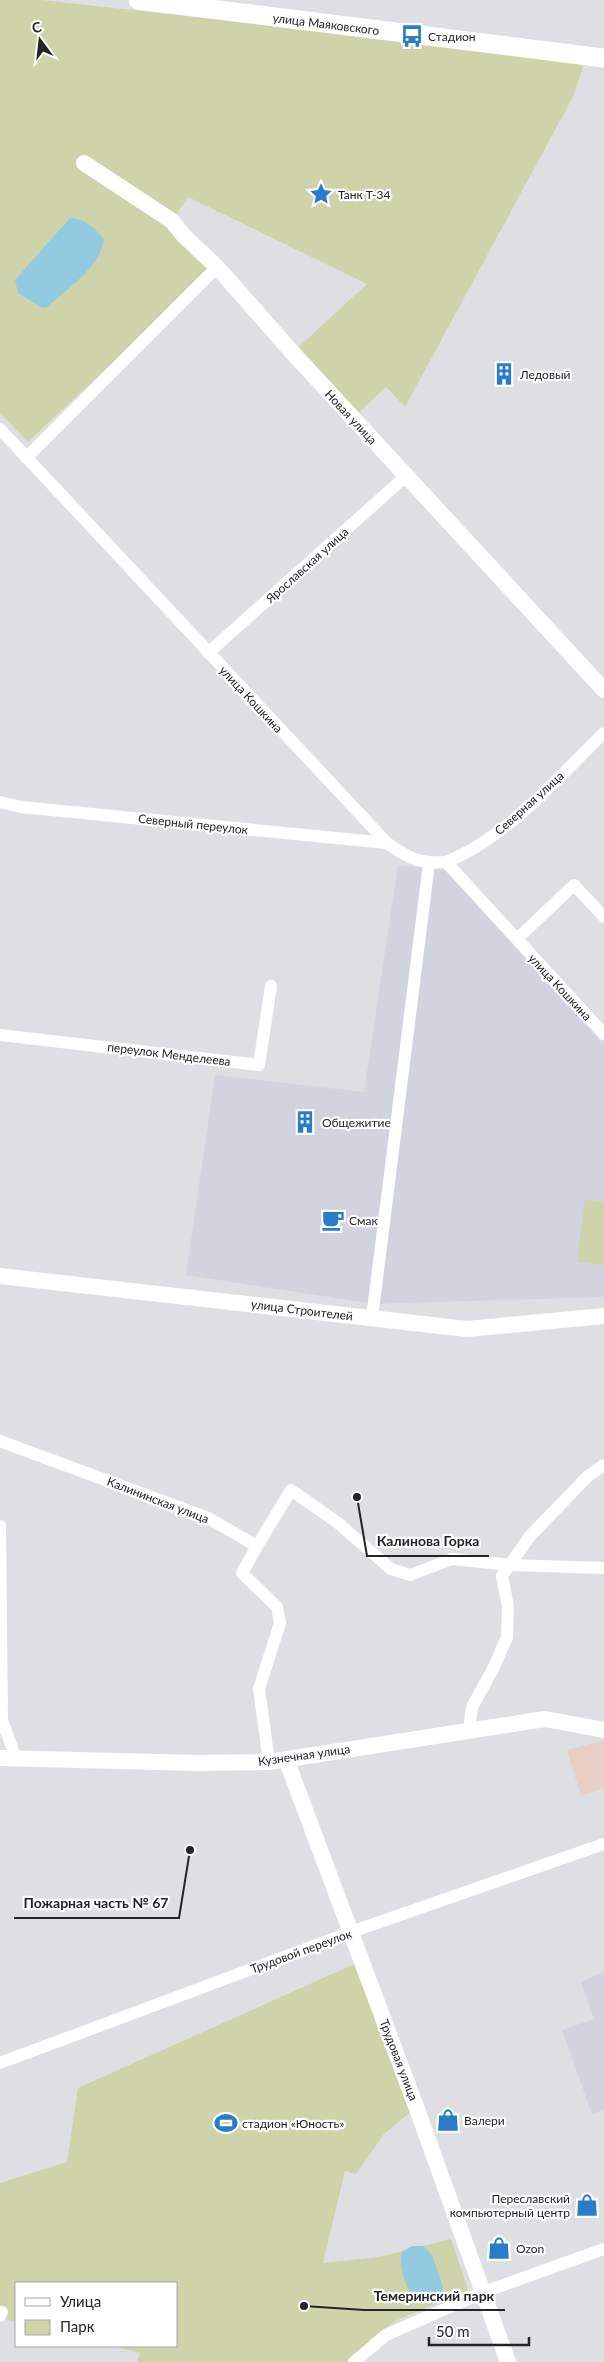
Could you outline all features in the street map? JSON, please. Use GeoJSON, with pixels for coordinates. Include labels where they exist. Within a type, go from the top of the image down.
{"type":"FeatureCollection","features":[{"type":"Feature","properties":{"kind":"main road","name":"улица Маяковского"},"geometry":{"type":"LineString","coordinates":[[138,0],[604,58]]}},
{"type":"Feature","properties":{"kind":"street","name":"Новая улица"},"geometry":{"type":"LineString","coordinates":[[84,162],[172,221],[184,236],[217,267],[292,352],[604,690]]}},
{"type":"Feature","properties":{"kind":"street"},"geometry":{"type":"LineString","coordinates":[[26,458],[217,267]]}},
{"type":"Feature","properties":{"kind":"street","name":"улица Кошкина"},"geometry":{"type":"LineString","coordinates":[[0,429],[387,842],[409,859],[429,863],[446,862],[604,1034]]}},
{"type":"Feature","properties":{"kind":"street","name":"Ярославская улица"},"geometry":{"type":"LineString","coordinates":[[208,653],[406,476]]}},
{"type":"Feature","properties":{"kind":"street","name":"Северная улица"},"geometry":{"type":"LineString","coordinates":[[446,862],[466,854],[512,821],[604,733]]}},
{"type":"Feature","properties":{"kind":"street","name":"Северный переулок"},"geometry":{"type":"LineString","coordinates":[[0,802],[21,807],[387,842]]}},
{"type":"Feature","properties":{"kind":"street"},"geometry":{"type":"LineString","coordinates":[[372,1318],[429,863]]}},
{"type":"Feature","properties":{"kind":"street"},"geometry":{"type":"LineString","coordinates":[[517,939],[574,886],[604,917]]}},
{"type":"Feature","properties":{"kind":"street","name":"переулок Менделеева"},"geometry":{"type":"LineString","coordinates":[[0,1035],[259,1065],[271,986]]}},
{"type":"Feature","properties":{"kind":"street","name":"улица Строителей"},"geometry":{"type":"LineString","coordinates":[[0,1276],[467,1329],[604,1316]]}},
{"type":"Feature","properties":{"kind":"street","name":"Калининская улица"},"geometry":{"type":"LineString","coordinates":[[0,1442],[208,1518],[257,1546]]}},
{"type":"Feature","properties":{"kind":"street"},"geometry":{"type":"LineString","coordinates":[[468,1730],[472,1707],[494,1669],[507,1637],[508,1606],[502,1576],[530,1536],[588,1476],[604,1465]]}},
{"type":"Feature","properties":{"kind":"street"},"geometry":{"type":"LineString","coordinates":[[269,1762],[259,1688],[280,1623],[277,1607],[242,1573],[291,1490],[338,1523],[391,1568],[410,1575],[452,1559],[510,1566],[604,1568]]}},
{"type":"Feature","properties":{"kind":"street"},"geometry":{"type":"LineString","coordinates":[[0,1526],[2,1720],[8,1758]]}},
{"type":"Feature","properties":{"kind":"street","name":"Кузнечная улица"},"geometry":{"type":"LineString","coordinates":[[8,1758],[196,1763],[269,1762],[546,1719],[604,1730]]}},
{"type":"Feature","properties":{"kind":"street","name":"Трудовая улица"},"geometry":{"type":"LineString","coordinates":[[286,1759],[484,2292],[508,2362]]}},
{"type":"Feature","properties":{"kind":"street","name":"Трудовой переулок"},"geometry":{"type":"LineString","coordinates":[[0,2063],[351,1932],[604,1844]]}},
{"type":"Feature","properties":{"kind":"street"},"geometry":{"type":"LineString","coordinates":[[354,2362],[386,2335],[484,2292],[604,2249]]}},
{"type":"Feature","properties":{"kind":"shaded area"},"geometry":{"type":"Polygon","coordinates":[[[398,865],[446,871],[604,1045],[604,1297],[374,1304],[186,1275],[215,1075],[364,1092],[398,865]]]}},
{"type":"Feature","properties":{"kind":"shaded area"},"geometry":{"type":"Polygon","coordinates":[[[604,1740],[604,1788],[581,1796],[567,1750],[604,1740]]]}},
{"type":"Feature","properties":{"kind":"shaded area"},"geometry":{"type":"Polygon","coordinates":[[[604,1972],[604,2110],[592,2114],[562,2030],[594,2019],[581,1982],[604,1972]]]}},
{"type":"Feature","properties":{"kind":"green space"},"geometry":{"type":"Polygon","coordinates":[[[0,0],[42,0],[410,41],[578,63],[583,67],[574,95],[405,407],[386,387],[353,418],[292,353],[367,284],[188,197],[172,221],[213,268],[28,442],[0,413],[0,0]]]}},
{"type":"Feature","properties":{"kind":"green space"},"geometry":{"type":"Polygon","coordinates":[[[585,1199],[604,1202],[604,1265],[577,1262],[585,1199]]]}},
{"type":"Feature","properties":{"kind":"green space"},"geometry":{"type":"Polygon","coordinates":[[[359,1962],[414,2109],[384,2134],[356,2174],[345,2171],[323,2263],[379,2257],[451,2239],[468,2290],[395,2321],[372,2338],[349,2362],[137,2362],[140,2353],[117,2347],[178,2347],[178,2282],[15,2282],[15,2322],[0,2318],[0,2183],[67,2162],[78,2088],[359,1962]]]}},
{"type":"Feature","properties":{"kind":"water"},"geometry":{"type":"Polygon","coordinates":[[[70,218],[85,222],[104,239],[101,250],[82,277],[48,307],[42,308],[18,293],[15,280],[70,218]]]}},
{"type":"Feature","properties":{"kind":"water"},"geometry":{"type":"Polygon","coordinates":[[[412,2246],[424,2246],[432,2255],[443,2287],[439,2297],[427,2301],[416,2301],[409,2289],[402,2272],[401,2253],[412,2246]]]}},
{"type":"Feature","properties":{"kind":"place","name":"Стадион"},"geometry":{"type":"Point","coordinates":[412,36]}},
{"type":"Feature","properties":{"kind":"place","name":"Танк Т-34"},"geometry":{"type":"Point","coordinates":[321,194]}},
{"type":"Feature","properties":{"kind":"place","name":"Ледовый"},"geometry":{"type":"Point","coordinates":[504,374]}},
{"type":"Feature","properties":{"kind":"place","name":"Общежитие"},"geometry":{"type":"Point","coordinates":[305,1122]}},
{"type":"Feature","properties":{"kind":"place","name":"Смак"},"geometry":{"type":"Point","coordinates":[333,1220]}},
{"type":"Feature","properties":{"kind":"place","name":"Калинова Горка"},"geometry":{"type":"Point","coordinates":[357,1497]}},
{"type":"Feature","properties":{"kind":"place","name":"Пожарная часть № 67"},"geometry":{"type":"Point","coordinates":[190,1850]}},
{"type":"Feature","properties":{"kind":"place","name":"Валери"},"geometry":{"type":"Point","coordinates":[448,2120]}},
{"type":"Feature","properties":{"kind":"place","name":"стадион «Юность»"},"geometry":{"type":"Point","coordinates":[226,2123]}},
{"type":"Feature","properties":{"kind":"place","name":"Переславский компьютерный центр"},"geometry":{"type":"Point","coordinates":[587,2205]}},
{"type":"Feature","properties":{"kind":"place","name":"Ozon"},"geometry":{"type":"Point","coordinates":[499,2248]}},
{"type":"Feature","properties":{"kind":"place","name":"Темеринский парк"},"geometry":{"type":"Point","coordinates":[304,2306]}}]}
